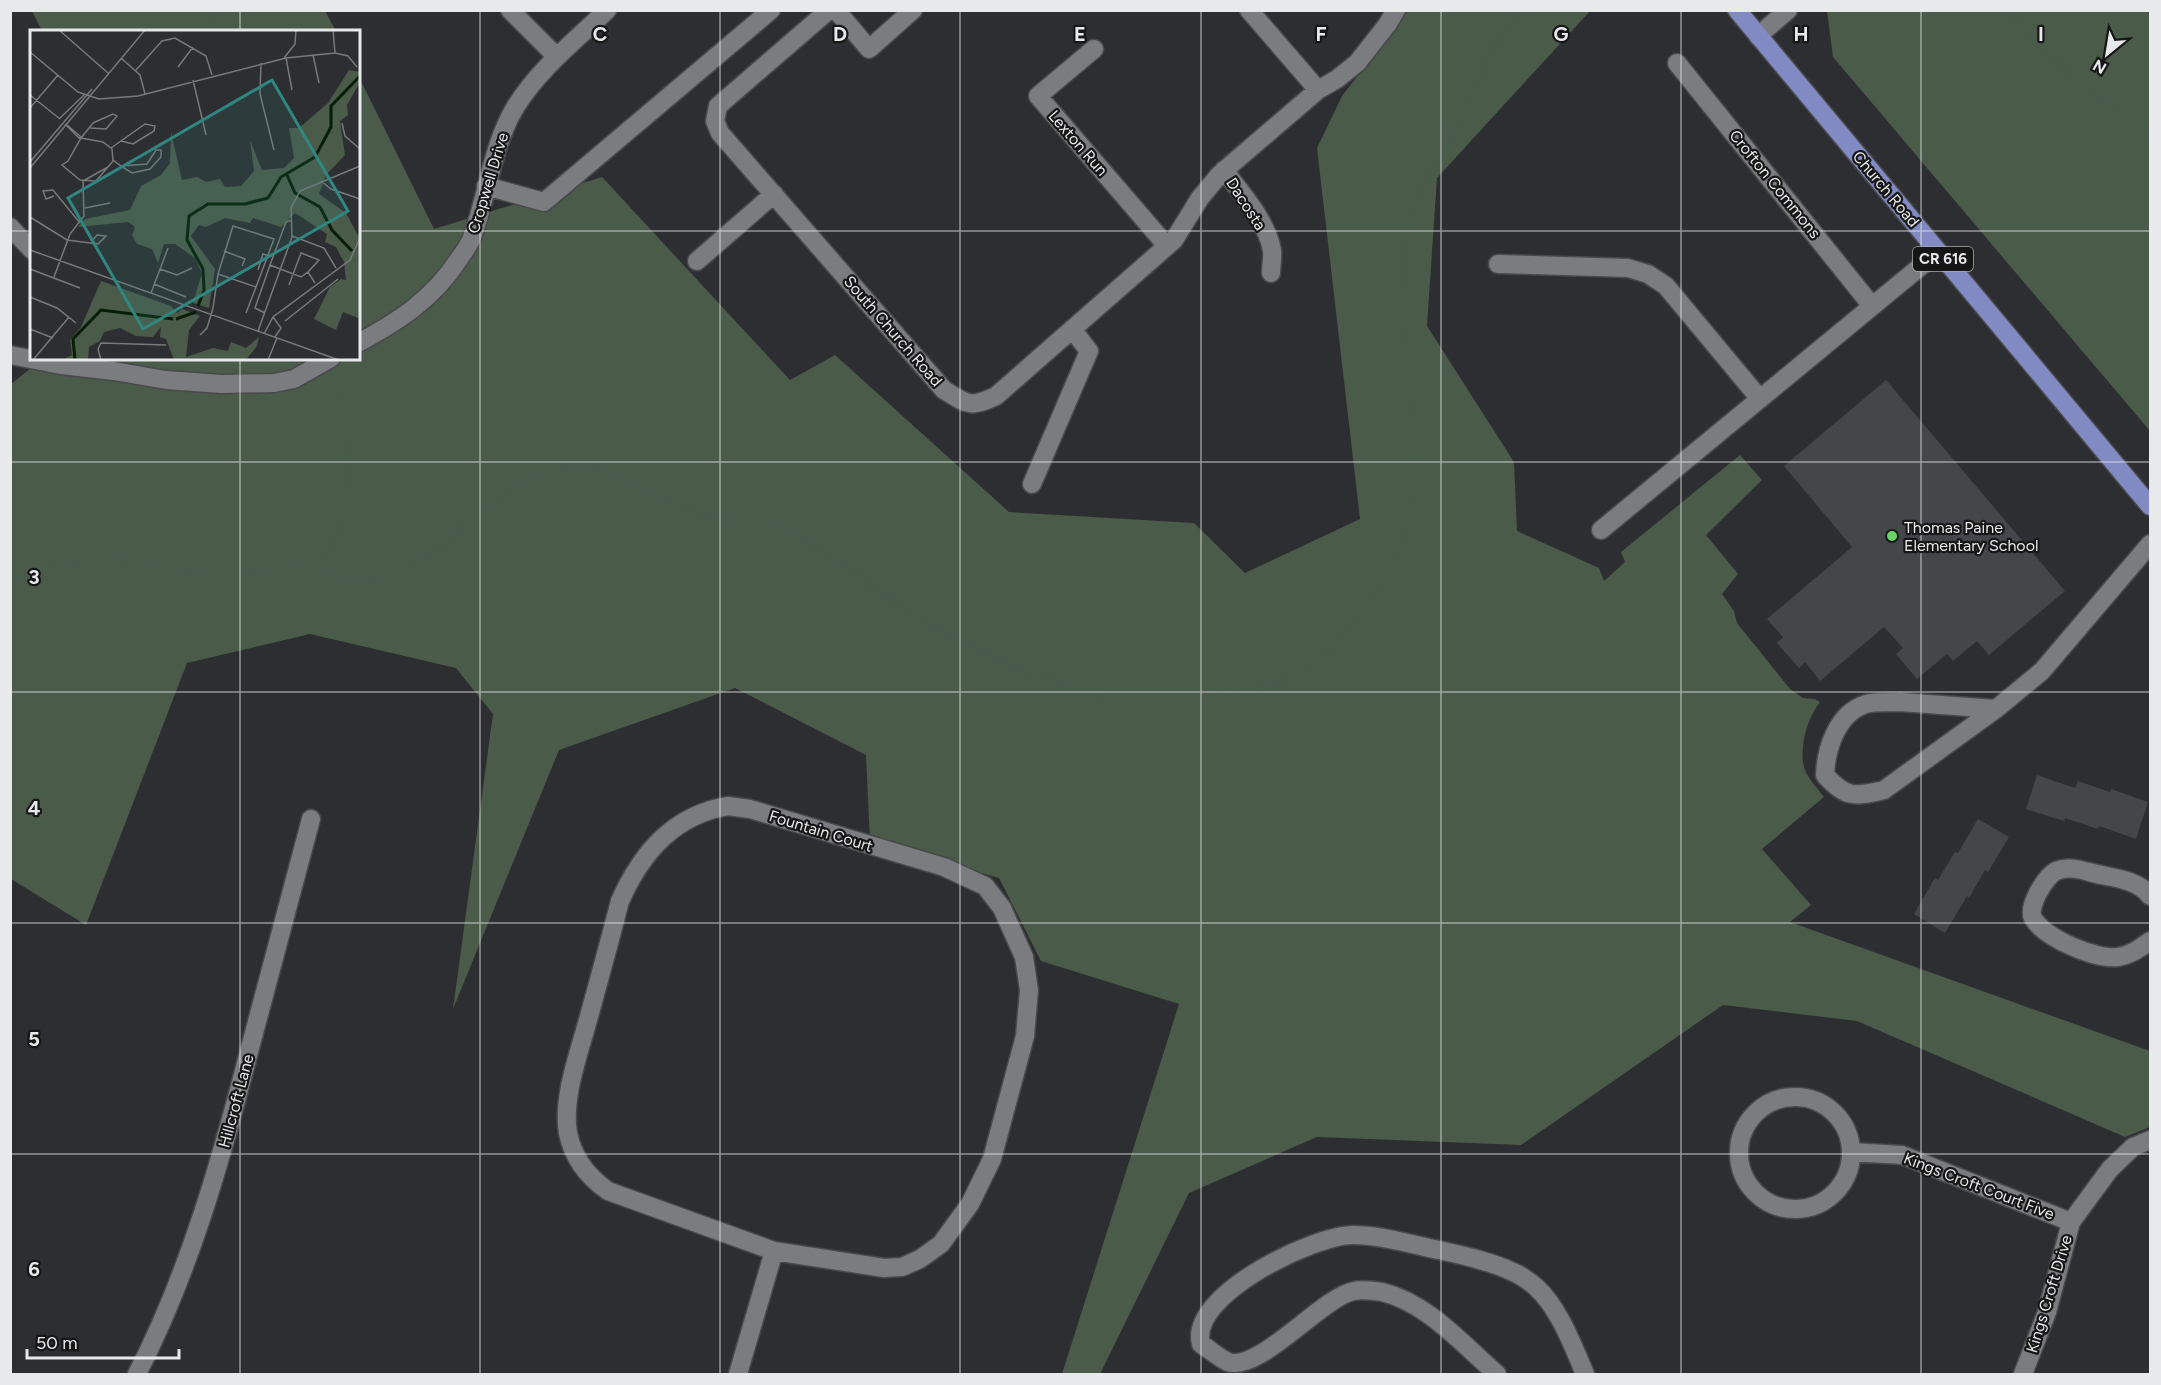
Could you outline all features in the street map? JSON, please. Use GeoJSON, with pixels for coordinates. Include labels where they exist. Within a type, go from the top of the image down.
{"type":"FeatureCollection","features":[{"type":"Feature","properties":{"kind":"main road","name":"Church Road"},"geometry":{"type":"LineString","coordinates":[[1737,10],[2151,507]]}},
{"type":"Feature","properties":{"kind":"street"},"geometry":{"type":"LineString","coordinates":[[510,10],[557,57]]}},
{"type":"Feature","properties":{"kind":"street","name":"Cropwell Drive"},"geometry":{"type":"LineString","coordinates":[[360,342],[402,318],[423,302],[455,266],[470,242],[502,134],[515,108],[530,85],[607,10]]}},
{"type":"Feature","properties":{"kind":"street"},"geometry":{"type":"LineString","coordinates":[[486,186],[544,202],[771,10]]}},
{"type":"Feature","properties":{"kind":"street","name":"South Church Road"},"geometry":{"type":"LineString","coordinates":[[829,10],[718,106],[715,121],[720,133],[944,390],[962,401],[978,404],[996,396],[1174,240],[1200,198],[1224,170],[1318,90],[1357,63],[1396,10]]}},
{"type":"Feature","properties":{"kind":"street"},"geometry":{"type":"LineString","coordinates":[[836,10],[870,49],[913,10]]}},
{"type":"Feature","properties":{"kind":"street"},"geometry":{"type":"LineString","coordinates":[[1249,10],[1318,90]]}},
{"type":"Feature","properties":{"kind":"street"},"geometry":{"type":"LineString","coordinates":[[1758,36],[1788,10]]}},
{"type":"Feature","properties":{"kind":"street","name":"Lexton Run"},"geometry":{"type":"LineString","coordinates":[[1094,48],[1038,96],[1167,246]]}},
{"type":"Feature","properties":{"kind":"street","name":"Crofton Commons"},"geometry":{"type":"LineString","coordinates":[[1677,63],[1872,306]]}},
{"type":"Feature","properties":{"kind":"street","name":"Dacosta"},"geometry":{"type":"LineString","coordinates":[[1224,170],[1264,228],[1272,251],[1271,273]]}},
{"type":"Feature","properties":{"kind":"street"},"geometry":{"type":"LineString","coordinates":[[697,261],[774,194]]}},
{"type":"Feature","properties":{"kind":"street"},"geometry":{"type":"LineString","coordinates":[[10,227],[30,248]]}},
{"type":"Feature","properties":{"kind":"street"},"geometry":{"type":"LineString","coordinates":[[1600,530],[1938,252]]}},
{"type":"Feature","properties":{"kind":"street"},"geometry":{"type":"LineString","coordinates":[[1498,264],[1628,268],[1648,274],[1666,286],[1760,399]]}},
{"type":"Feature","properties":{"kind":"street"},"geometry":{"type":"LineString","coordinates":[[1032,484],[1089,351],[1072,329]]}},
{"type":"Feature","properties":{"kind":"street"},"geometry":{"type":"LineString","coordinates":[[10,355],[30,360]]}},
{"type":"Feature","properties":{"kind":"street"},"geometry":{"type":"LineString","coordinates":[[32,360],[78,363],[193,384],[274,383],[294,379],[327,360]]}},
{"type":"Feature","properties":{"kind":"street"},"geometry":{"type":"LineString","coordinates":[[1996,709],[1900,702],[1866,704],[1845,717],[1833,736],[1825,764],[1825,775],[1838,790],[1862,795],[1884,790],[1996,709],[2042,670],[2151,544]]}},
{"type":"Feature","properties":{"kind":"street","name":"Fountain Court"},"geometry":{"type":"LineString","coordinates":[[728,806],[750,809],[944,867],[984,886],[1002,908],[1024,957],[1029,990],[1025,1036],[992,1160],[970,1204],[941,1244],[920,1259],[902,1267],[884,1268],[774,1251],[608,1191],[592,1180],[574,1152],[568,1131],[568,1109],[573,1074],[620,901],[629,882],[650,851],[680,823],[710,809],[728,806]]}},
{"type":"Feature","properties":{"kind":"street","name":"Hillcroft Lane"},"geometry":{"type":"LineString","coordinates":[[137,1374],[159,1330],[194,1243],[222,1154],[311,819]]}},
{"type":"Feature","properties":{"kind":"street"},"geometry":{"type":"LineString","coordinates":[[2151,897],[2148,892],[2130,882],[2073,868],[2056,871],[2048,878],[2031,906],[2032,917],[2045,931],[2065,943],[2096,956],[2117,958],[2133,953],[2151,941]]}},
{"type":"Feature","properties":{"kind":"street"},"geometry":{"type":"LineString","coordinates":[[1796,1097],[1815,1101],[1831,1111],[1844,1125],[1851,1152],[1851,1161],[1845,1178],[1835,1193],[1820,1203],[1803,1209],[1785,1209],[1768,1203],[1754,1192],[1744,1177],[1739,1160],[1740,1140],[1748,1123],[1760,1109],[1777,1100],[1796,1097]]}},
{"type":"Feature","properties":{"kind":"street","name":"Kings Croft Drive"},"geometry":{"type":"LineString","coordinates":[[2023,1374],[2047,1312],[2071,1222],[2110,1169],[2133,1147],[2151,1140]]}},
{"type":"Feature","properties":{"kind":"street","name":"Kings Croft Court Five"},"geometry":{"type":"LineString","coordinates":[[1851,1152],[1902,1155],[2071,1222]]}},
{"type":"Feature","properties":{"kind":"street"},"geometry":{"type":"LineString","coordinates":[[1497,1374],[1430,1315],[1405,1301],[1381,1292],[1353,1291],[1332,1302],[1257,1356],[1241,1362],[1229,1362],[1201,1344],[1199,1337],[1203,1323],[1216,1304],[1234,1285],[1292,1253],[1330,1238],[1351,1235],[1375,1236],[1462,1255],[1514,1272],[1537,1288],[1562,1323],[1585,1374]]}},
{"type":"Feature","properties":{"kind":"street"},"geometry":{"type":"LineString","coordinates":[[738,1374],[774,1251]]}},
{"type":"Feature","properties":{"kind":"green space"},"geometry":{"type":"Polygon","coordinates":[[[32,11],[325,11],[335,30],[42,30],[32,11]]]}},
{"type":"Feature","properties":{"kind":"green space"},"geometry":{"type":"Polygon","coordinates":[[[1408,11],[1590,11],[1437,178],[1427,326],[1514,462],[1517,531],[1599,568],[1604,581],[1625,562],[1621,552],[1740,455],[1762,480],[1706,535],[1738,574],[1722,594],[1734,611],[1737,623],[1790,689],[1803,698],[1820,702],[1805,734],[1803,762],[1811,781],[1824,797],[1762,849],[1811,905],[1790,922],[2150,1051],[2150,1127],[2125,1137],[1857,1021],[1723,1005],[1521,1145],[1317,1137],[1189,1193],[1100,1374],[1062,1374],[1179,1004],[1041,961],[999,878],[870,842],[866,755],[735,688],[559,750],[453,1009],[493,714],[456,668],[310,634],[187,663],[86,925],[11,879],[10,385],[41,360],[360,360],[360,79],[434,229],[602,177],[790,380],[835,355],[1009,512],[1194,523],[1245,573],[1360,519],[1317,148],[1342,96],[1408,11]]]}},
{"type":"Feature","properties":{"kind":"green space"},"geometry":{"type":"Polygon","coordinates":[[[1827,11],[2150,11],[2150,431],[1833,57],[1827,11]]]}},
{"type":"Feature","properties":{"kind":"building"},"geometry":{"type":"Polygon","coordinates":[[[1886,380],[2065,591],[1989,655],[1977,641],[1953,661],[1947,654],[1917,679],[1896,654],[1903,648],[1884,627],[1820,681],[1805,662],[1799,668],[1777,643],[1783,637],[1767,619],[1852,547],[1784,466],[1886,380]]]}},
{"type":"Feature","properties":{"kind":"building"},"geometry":{"type":"Polygon","coordinates":[[[2037,775],[2075,788],[2078,781],[2110,792],[2111,789],[2148,802],[2136,839],[2099,826],[2098,829],[2026,809],[2037,775]]]}},
{"type":"Feature","properties":{"kind":"building"},"geometry":{"type":"Polygon","coordinates":[[[1978,819],[2009,837],[1988,872],[1985,870],[1969,898],[1967,896],[1945,933],[1914,914],[1935,878],[1938,880],[1955,852],[1958,853],[1978,819]]]}},
{"type":"Feature","properties":{"kind":"waterway"},"geometry":{"type":"LineString","coordinates":[[209,10],[216,30]]}},
{"type":"Feature","properties":{"kind":"waterway"},"geometry":{"type":"LineString","coordinates":[[10,583],[20,577],[88,561],[118,557],[206,576],[241,574],[295,565],[317,570],[348,582],[375,580],[403,571],[423,558],[510,490],[548,471],[574,466],[598,468],[648,493],[713,518],[763,520],[788,527],[878,591],[955,638],[1010,664],[1077,691],[1108,697],[1206,696],[1250,692],[1280,683],[1314,664],[1340,640],[1389,574],[1400,549],[1417,482],[1416,440],[1402,314],[1405,236],[1415,200],[1454,135],[1486,62],[1504,31],[1523,10]]}},
{"type":"Feature","properties":{"kind":"waterway"},"geometry":{"type":"LineString","coordinates":[[2004,10],[2069,74],[2123,115],[2150,142]]}},
{"type":"Feature","properties":{"kind":"waterway"},"geometry":{"type":"LineString","coordinates":[[317,570],[332,547],[347,495],[347,441],[338,386],[331,360]]}},
{"type":"Feature","properties":{"kind":"place","name":"Thomas Paine Elementary School"},"geometry":{"type":"Point","coordinates":[1892,536]}}]}
